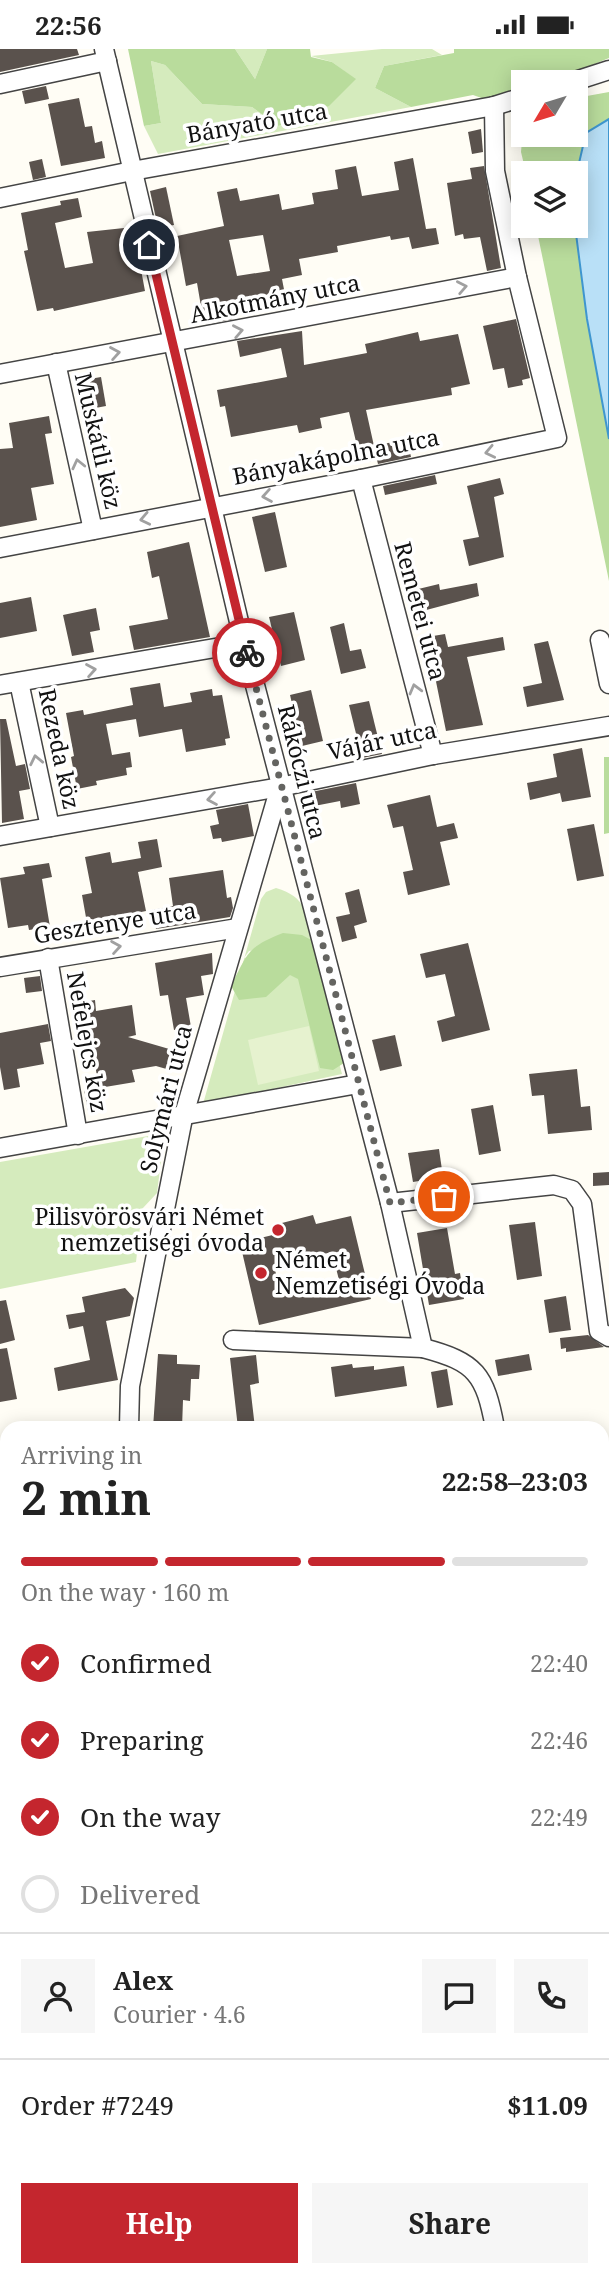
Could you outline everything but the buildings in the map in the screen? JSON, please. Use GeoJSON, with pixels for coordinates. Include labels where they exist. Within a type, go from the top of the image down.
{"type":"FeatureCollection","features":[{"type":"Feature","properties":{"kind":"street"},"geometry":{"type":"LineString","coordinates":[[0,84],[106,55]]}},
{"type":"Feature","properties":{"kind":"street","name":"Rákóczi utca"},"geometry":{"type":"LineString","coordinates":[[106,55],[244,643],[390,1203],[423,1348]]}},
{"type":"Feature","properties":{"kind":"street"},"geometry":{"type":"LineString","coordinates":[[588,77],[609,70]]}},
{"type":"Feature","properties":{"kind":"street","name":"Bányató utca"},"geometry":{"type":"LineString","coordinates":[[0,198],[511,101]]}},
{"type":"Feature","properties":{"kind":"street"},"geometry":{"type":"LineString","coordinates":[[494,106],[495,171],[517,277]]}},
{"type":"Feature","properties":{"kind":"street","name":"Alkotmány utca"},"geometry":{"type":"LineString","coordinates":[[0,374],[172,344],[517,277]]}},
{"type":"Feature","properties":{"kind":"street","name":"Bányakápolna utca"},"geometry":{"type":"LineString","coordinates":[[0,548],[361,479],[557,438],[517,277]]}},
{"type":"Feature","properties":{"kind":"street","name":"Muskátli köz"},"geometry":{"type":"LineString","coordinates":[[56,363],[93,530]]}},
{"type":"Feature","properties":{"kind":"street","name":"Remetei utca"},"geometry":{"type":"LineString","coordinates":[[361,479],[433,755]]}},
{"type":"Feature","properties":{"kind":"street"},"geometry":{"type":"LineString","coordinates":[[600,640],[609,684]]}},
{"type":"Feature","properties":{"kind":"street"},"geometry":{"type":"LineString","coordinates":[[0,685],[244,643]]}},
{"type":"Feature","properties":{"kind":"street","name":"Rezeda köz"},"geometry":{"type":"LineString","coordinates":[[19,682],[50,827]]}},
{"type":"Feature","properties":{"kind":"street","name":"Vájár utca"},"geometry":{"type":"LineString","coordinates":[[0,836],[280,787],[433,755],[609,726]]}},
{"type":"Feature","properties":{"kind":"street","name":"Solymári utca"},"geometry":{"type":"LineString","coordinates":[[129,1421],[130,1386],[183,1118],[280,787]]}},
{"type":"Feature","properties":{"kind":"street","name":"Gesztenye utca"},"geometry":{"type":"LineString","coordinates":[[0,967],[238,928]]}},
{"type":"Feature","properties":{"kind":"street","name":"Nefelejcs köz"},"geometry":{"type":"LineString","coordinates":[[48,958],[78,1135]]}},
{"type":"Feature","properties":{"kind":"street"},"geometry":{"type":"LineString","coordinates":[[0,1148],[183,1118],[358,1084]]}},
{"type":"Feature","properties":{"kind":"street"},"geometry":{"type":"LineString","coordinates":[[390,1203],[554,1185],[572,1190],[582,1205],[599,1331],[609,1337]]}},
{"type":"Feature","properties":{"kind":"street"},"geometry":{"type":"LineString","coordinates":[[233,1341],[423,1348],[454,1356],[474,1369],[485,1384],[493,1421]]}},
{"type":"Feature","properties":{"kind":"green space"},"geometry":{"type":"Polygon","coordinates":[[[128,49],[235,49],[255,79],[267,49],[310,49],[311,57],[332,62],[356,79],[329,106],[278,126],[252,107],[202,104],[165,65],[151,61],[161,123],[144,126],[128,49]]]}},
{"type":"Feature","properties":{"kind":"green space"},"geometry":{"type":"Polygon","coordinates":[[[235,49],[267,49],[255,79],[235,49]]]}},
{"type":"Feature","properties":{"kind":"green space"},"geometry":{"type":"Polygon","coordinates":[[[382,49],[432,49],[442,55],[384,66],[375,88],[411,107],[158,154],[144,126],[161,123],[151,61],[165,65],[202,104],[252,107],[278,126],[355,79],[332,62],[311,56],[382,49]]]}},
{"type":"Feature","properties":{"kind":"green space"},"geometry":{"type":"Polygon","coordinates":[[[454,49],[609,49],[609,58],[580,70],[511,70],[511,96],[493,102],[473,95],[411,107],[375,88],[384,66],[454,53],[454,49]]]}},
{"type":"Feature","properties":{"kind":"green space"},"geometry":{"type":"Polygon","coordinates":[[[609,92],[609,119],[588,132],[588,96],[609,92]]]}},
{"type":"Feature","properties":{"kind":"green space"},"geometry":{"type":"Polygon","coordinates":[[[521,147],[583,147],[579,161],[523,161],[521,147]]]}},
{"type":"Feature","properties":{"kind":"green space"},"geometry":{"type":"Polygon","coordinates":[[[538,238],[577,238],[587,319],[609,439],[609,581],[538,238]]]}},
{"type":"Feature","properties":{"kind":"green space"},"geometry":{"type":"Polygon","coordinates":[[[604,757],[609,757],[609,833],[604,834],[604,757]]]}},
{"type":"Feature","properties":{"kind":"green space"},"geometry":{"type":"Polygon","coordinates":[[[276,888],[294,896],[304,908],[315,942],[249,951],[245,957],[261,899],[266,892],[276,888]]]}},
{"type":"Feature","properties":{"kind":"green space"},"geometry":{"type":"Polygon","coordinates":[[[283,933],[302,935],[315,942],[344,1063],[333,1070],[320,1068],[298,979],[290,975],[266,997],[239,1000],[231,986],[250,952],[283,933]]]}},
{"type":"Feature","properties":{"kind":"green space"},"geometry":{"type":"Polygon","coordinates":[[[308,943],[342,1074],[203,1104],[244,958],[308,943]]]}},
{"type":"Feature","properties":{"kind":"green space"},"geometry":{"type":"Polygon","coordinates":[[[309,1026],[319,1071],[258,1085],[248,1040],[309,1026]]]}},
{"type":"Feature","properties":{"kind":"green space"},"geometry":{"type":"Polygon","coordinates":[[[148,1136],[162,1153],[157,1193],[142,1209],[136,1262],[0,1289],[0,1162],[148,1136]]]}},
{"type":"Feature","properties":{"kind":"water"},"geometry":{"type":"Polygon","coordinates":[[[609,119],[609,439],[587,319],[577,238],[588,238],[588,161],[579,161],[583,147],[588,147],[588,132],[609,119]]]}},
{"type":"Feature","properties":{"kind":"way so far"},"geometry":{"type":"LineString","coordinates":[[247,653],[390,1203],[444,1197]]}},
{"type":"Feature","properties":{"kind":"place","name":"Pilisvörösvári Német nemzetiségi óvoda"},"geometry":{"type":"Point","coordinates":[278,1230]}},
{"type":"Feature","properties":{"kind":"place","name":"Német Nemzetiségi Óvoda"},"geometry":{"type":"Point","coordinates":[261,1273]}},
{"type":"Feature","properties":{"kind":"route"},"geometry":{"type":"LineString","coordinates":[[149,245],[247,653]]}}]}
